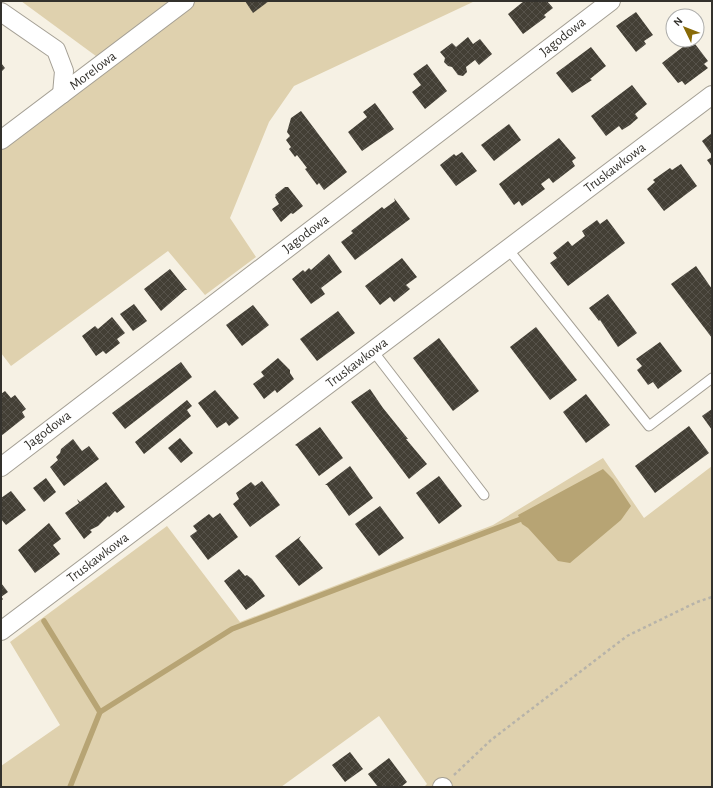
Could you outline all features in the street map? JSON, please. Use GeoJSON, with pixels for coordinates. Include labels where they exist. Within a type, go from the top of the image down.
{"type":"FeatureCollection","features":[{"type":"Feature","properties":{"kind":"street","name":"Morelowa"},"geometry":{"type":"LineString","coordinates":[[1,140],[185,1]]}},
{"type":"Feature","properties":{"kind":"street","name":"Jagodowa"},"geometry":{"type":"LineString","coordinates":[[1,467],[611,1]]}},
{"type":"Feature","properties":{"kind":"street"},"geometry":{"type":"LineString","coordinates":[[1,12],[56,50],[64,71],[62,94]]}},
{"type":"Feature","properties":{"kind":"street","name":"Truskawkowa"},"geometry":{"type":"LineString","coordinates":[[1,631],[712,95]]}},
{"type":"Feature","properties":{"kind":"lane"},"geometry":{"type":"LineString","coordinates":[[508,250],[649,426],[712,378]]}},
{"type":"Feature","properties":{"kind":"lane"},"geometry":{"type":"LineString","coordinates":[[373,351],[484,495]]}},
{"type":"Feature","properties":{"kind":"path"},"geometry":{"type":"LineString","coordinates":[[442,787],[491,740],[627,636],[697,602],[712,597]]}},
{"type":"Feature","properties":{"kind":"shaded area"},"geometry":{"type":"Polygon","coordinates":[[[21,1],[475,1],[294,86],[269,122],[230,218],[256,257],[205,295],[168,251],[11,366],[1,353],[1,138],[100,59],[21,1]]]}},
{"type":"Feature","properties":{"kind":"shaded area"},"geometry":{"type":"Polygon","coordinates":[[[603,458],[644,518],[712,466],[712,787],[424,787],[427,784],[379,716],[281,787],[1,787],[1,766],[60,725],[10,642],[167,526],[240,622],[493,525],[603,458]]]}},
{"type":"Feature","properties":{"kind":"shaded area"},"geometry":{"type":"Polygon","coordinates":[[[603,469],[613,479],[631,506],[621,520],[570,563],[558,561],[528,528],[522,524],[518,515],[603,469]]]}},
{"type":"Feature","properties":{"kind":"building"},"geometry":{"type":"Polygon","coordinates":[[[245,1],[269,1],[253,13],[245,1]]]}},
{"type":"Feature","properties":{"kind":"building"},"geometry":{"type":"Polygon","coordinates":[[[524,1],[547,1],[553,8],[544,15],[546,17],[523,34],[508,14],[524,1]]]}},
{"type":"Feature","properties":{"kind":"building"},"geometry":{"type":"Polygon","coordinates":[[[636,12],[653,35],[644,41],[646,44],[636,52],[616,26],[636,12]]]}},
{"type":"Feature","properties":{"kind":"building"},"geometry":{"type":"Polygon","coordinates":[[[468,37],[473,44],[480,39],[492,54],[479,65],[475,60],[466,67],[467,72],[463,76],[458,75],[452,67],[448,66],[444,62],[445,58],[440,52],[452,43],[456,47],[468,37]]]}},
{"type":"Feature","properties":{"kind":"building"},"geometry":{"type":"Polygon","coordinates":[[[591,47],[606,66],[590,79],[592,80],[572,93],[556,73],[591,47]]]}},
{"type":"Feature","properties":{"kind":"building"},"geometry":{"type":"Polygon","coordinates":[[[682,48],[698,48],[708,61],[704,64],[708,68],[685,85],[682,81],[678,83],[662,63],[682,48]]]}},
{"type":"Feature","properties":{"kind":"building"},"geometry":{"type":"Polygon","coordinates":[[[1,63],[5,68],[1,72],[1,63]]]}},
{"type":"Feature","properties":{"kind":"building"},"geometry":{"type":"Polygon","coordinates":[[[427,64],[447,91],[425,109],[412,92],[421,85],[413,74],[427,64]]]}},
{"type":"Feature","properties":{"kind":"building"},"geometry":{"type":"Polygon","coordinates":[[[632,85],[647,104],[635,114],[638,118],[630,125],[622,130],[619,126],[606,136],[591,116],[632,85]]]}},
{"type":"Feature","properties":{"kind":"building"},"geometry":{"type":"Polygon","coordinates":[[[375,103],[394,129],[362,151],[348,132],[367,117],[363,112],[375,103]]]}},
{"type":"Feature","properties":{"kind":"building"},"geometry":{"type":"Polygon","coordinates":[[[301,111],[347,172],[324,190],[319,183],[317,185],[297,155],[295,157],[289,149],[291,147],[286,140],[290,136],[287,132],[291,118],[301,111]]]}},
{"type":"Feature","properties":{"kind":"building"},"geometry":{"type":"Polygon","coordinates":[[[509,124],[521,140],[494,161],[481,145],[509,124]]]}},
{"type":"Feature","properties":{"kind":"building"},"geometry":{"type":"Polygon","coordinates":[[[712,133],[712,155],[702,141],[712,133]]]}},
{"type":"Feature","properties":{"kind":"building"},"geometry":{"type":"Polygon","coordinates":[[[559,138],[576,158],[572,161],[575,166],[553,183],[549,178],[541,184],[545,189],[522,206],[519,201],[514,205],[499,184],[559,138]]]}},
{"type":"Feature","properties":{"kind":"building"},"geometry":{"type":"Polygon","coordinates":[[[462,152],[477,171],[456,186],[440,165],[454,154],[456,156],[462,152]]]}},
{"type":"Feature","properties":{"kind":"building"},"geometry":{"type":"Polygon","coordinates":[[[712,157],[712,167],[707,160],[712,157]]]}},
{"type":"Feature","properties":{"kind":"building"},"geometry":{"type":"Polygon","coordinates":[[[681,164],[697,186],[664,211],[647,189],[655,182],[653,180],[670,168],[672,170],[681,164]]]}},
{"type":"Feature","properties":{"kind":"building"},"geometry":{"type":"Polygon","coordinates":[[[285,187],[288,187],[303,206],[293,214],[291,213],[281,222],[272,209],[279,204],[275,195],[285,187]]]}},
{"type":"Feature","properties":{"kind":"building"},"geometry":{"type":"Polygon","coordinates":[[[394,198],[410,219],[355,260],[341,242],[353,233],[351,231],[382,207],[384,209],[395,201],[394,198]]]}},
{"type":"Feature","properties":{"kind":"building"},"geometry":{"type":"Polygon","coordinates":[[[607,219],[625,243],[568,286],[550,263],[557,258],[553,253],[568,241],[572,246],[585,236],[582,231],[597,220],[600,224],[607,219]]]}},
{"type":"Feature","properties":{"kind":"building"},"geometry":{"type":"Polygon","coordinates":[[[329,254],[342,272],[321,288],[325,294],[311,304],[292,279],[303,270],[305,272],[309,268],[311,270],[329,254]]]}},
{"type":"Feature","properties":{"kind":"building"},"geometry":{"type":"Polygon","coordinates":[[[402,258],[417,277],[406,285],[410,289],[394,302],[390,297],[380,305],[365,286],[402,258]]]}},
{"type":"Feature","properties":{"kind":"building"},"geometry":{"type":"Polygon","coordinates":[[[696,266],[712,289],[712,338],[671,284],[696,266]]]}},
{"type":"Feature","properties":{"kind":"building"},"geometry":{"type":"Polygon","coordinates":[[[170,269],[187,290],[185,290],[161,311],[144,289],[170,269]]]}},
{"type":"Feature","properties":{"kind":"building"},"geometry":{"type":"Polygon","coordinates":[[[608,294],[637,333],[618,347],[600,320],[599,321],[589,308],[608,294]]]}},
{"type":"Feature","properties":{"kind":"building"},"geometry":{"type":"Polygon","coordinates":[[[134,304],[147,321],[133,331],[120,314],[134,304]]]}},
{"type":"Feature","properties":{"kind":"building"},"geometry":{"type":"Polygon","coordinates":[[[253,305],[269,325],[242,346],[226,325],[253,305]]]}},
{"type":"Feature","properties":{"kind":"building"},"geometry":{"type":"Polygon","coordinates":[[[338,311],[355,333],[317,361],[300,339],[338,311]]]}},
{"type":"Feature","properties":{"kind":"building"},"geometry":{"type":"Polygon","coordinates":[[[112,317],[125,333],[117,339],[120,343],[106,354],[103,351],[96,356],[82,336],[95,326],[98,329],[112,317]]]}},
{"type":"Feature","properties":{"kind":"building"},"geometry":{"type":"Polygon","coordinates":[[[536,327],[577,380],[550,400],[510,347],[536,327]]]}},
{"type":"Feature","properties":{"kind":"building"},"geometry":{"type":"Polygon","coordinates":[[[439,338],[479,391],[453,411],[413,358],[439,338]]]}},
{"type":"Feature","properties":{"kind":"building"},"geometry":{"type":"Polygon","coordinates":[[[660,342],[682,371],[658,389],[653,382],[648,385],[637,370],[642,366],[636,359],[660,342]]]}},
{"type":"Feature","properties":{"kind":"building"},"geometry":{"type":"Polygon","coordinates":[[[278,358],[290,370],[290,373],[294,379],[277,393],[275,390],[264,399],[253,384],[264,376],[261,372],[278,358]]]}},
{"type":"Feature","properties":{"kind":"building"},"geometry":{"type":"Polygon","coordinates":[[[181,362],[192,377],[125,429],[112,413],[181,362]]]}},
{"type":"Feature","properties":{"kind":"building"},"geometry":{"type":"Polygon","coordinates":[[[370,389],[408,439],[406,439],[427,464],[409,479],[351,402],[370,389]]]}},
{"type":"Feature","properties":{"kind":"building"},"geometry":{"type":"Polygon","coordinates":[[[215,390],[239,418],[229,426],[226,422],[217,428],[198,403],[215,390]]]}},
{"type":"Feature","properties":{"kind":"building"},"geometry":{"type":"Polygon","coordinates":[[[5,391],[11,398],[15,395],[26,409],[22,412],[25,417],[1,436],[1,394],[5,391]]]}},
{"type":"Feature","properties":{"kind":"building"},"geometry":{"type":"Polygon","coordinates":[[[586,394],[610,425],[586,443],[563,412],[586,394]]]}},
{"type":"Feature","properties":{"kind":"building"},"geometry":{"type":"Polygon","coordinates":[[[187,400],[192,406],[187,410],[191,416],[144,454],[135,442],[187,400]]]}},
{"type":"Feature","properties":{"kind":"building"},"geometry":{"type":"Polygon","coordinates":[[[712,409],[712,430],[702,416],[712,409]]]}},
{"type":"Feature","properties":{"kind":"building"},"geometry":{"type":"Polygon","coordinates":[[[689,426],[709,453],[655,493],[635,466],[689,426]]]}},
{"type":"Feature","properties":{"kind":"building"},"geometry":{"type":"Polygon","coordinates":[[[320,427],[343,458],[319,476],[295,445],[320,427]]]}},
{"type":"Feature","properties":{"kind":"building"},"geometry":{"type":"Polygon","coordinates":[[[180,438],[193,453],[181,463],[168,448],[180,438]]]}},
{"type":"Feature","properties":{"kind":"building"},"geometry":{"type":"Polygon","coordinates":[[[73,439],[82,451],[89,446],[99,459],[64,486],[50,467],[58,460],[56,457],[60,453],[61,449],[73,439]]]}},
{"type":"Feature","properties":{"kind":"building"},"geometry":{"type":"Polygon","coordinates":[[[350,466],[373,498],[349,516],[327,485],[325,485],[350,466]]]}},
{"type":"Feature","properties":{"kind":"building"},"geometry":{"type":"Polygon","coordinates":[[[439,476],[462,506],[439,524],[416,493],[439,476]]]}},
{"type":"Feature","properties":{"kind":"building"},"geometry":{"type":"Polygon","coordinates":[[[46,478],[56,492],[44,502],[33,488],[46,478]]]}},
{"type":"Feature","properties":{"kind":"building"},"geometry":{"type":"Polygon","coordinates":[[[262,481],[280,505],[250,527],[233,504],[239,499],[236,493],[251,482],[255,486],[262,481]]]}},
{"type":"Feature","properties":{"kind":"building"},"geometry":{"type":"Polygon","coordinates":[[[106,482],[125,507],[117,513],[115,511],[98,526],[90,530],[92,532],[84,539],[65,513],[79,503],[77,499],[80,502],[106,482]]]}},
{"type":"Feature","properties":{"kind":"building"},"geometry":{"type":"Polygon","coordinates":[[[11,491],[26,510],[6,525],[1,519],[1,498],[11,491]]]}},
{"type":"Feature","properties":{"kind":"building"},"geometry":{"type":"Polygon","coordinates":[[[380,506],[404,538],[379,556],[355,524],[380,506]]]}},
{"type":"Feature","properties":{"kind":"building"},"geometry":{"type":"Polygon","coordinates":[[[220,513],[238,537],[208,560],[190,536],[197,531],[193,526],[209,514],[213,518],[220,513]]]}},
{"type":"Feature","properties":{"kind":"building"},"geometry":{"type":"Polygon","coordinates":[[[49,523],[61,539],[53,545],[60,554],[35,573],[18,550],[49,523]]]}},
{"type":"Feature","properties":{"kind":"building"},"geometry":{"type":"Polygon","coordinates":[[[301,536],[299,539],[323,568],[299,586],[275,556],[301,536]]]}},
{"type":"Feature","properties":{"kind":"building"},"geometry":{"type":"Polygon","coordinates":[[[239,569],[245,576],[247,575],[252,579],[265,596],[246,610],[224,581],[239,569]]]}},
{"type":"Feature","properties":{"kind":"building"},"geometry":{"type":"Polygon","coordinates":[[[1,583],[8,592],[1,597],[1,583]]]}},
{"type":"Feature","properties":{"kind":"building"},"geometry":{"type":"Polygon","coordinates":[[[350,752],[363,769],[345,782],[332,765],[350,752]]]}},
{"type":"Feature","properties":{"kind":"building"},"geometry":{"type":"Polygon","coordinates":[[[389,758],[407,782],[401,787],[378,787],[368,774],[389,758]]]}},
{"type":"Feature","properties":{"kind":"waterway"},"geometry":{"type":"LineString","coordinates":[[70,787],[100,712],[232,629],[521,519]]}},
{"type":"Feature","properties":{"kind":"waterway"},"geometry":{"type":"LineString","coordinates":[[44,621],[100,712]]}}]}
